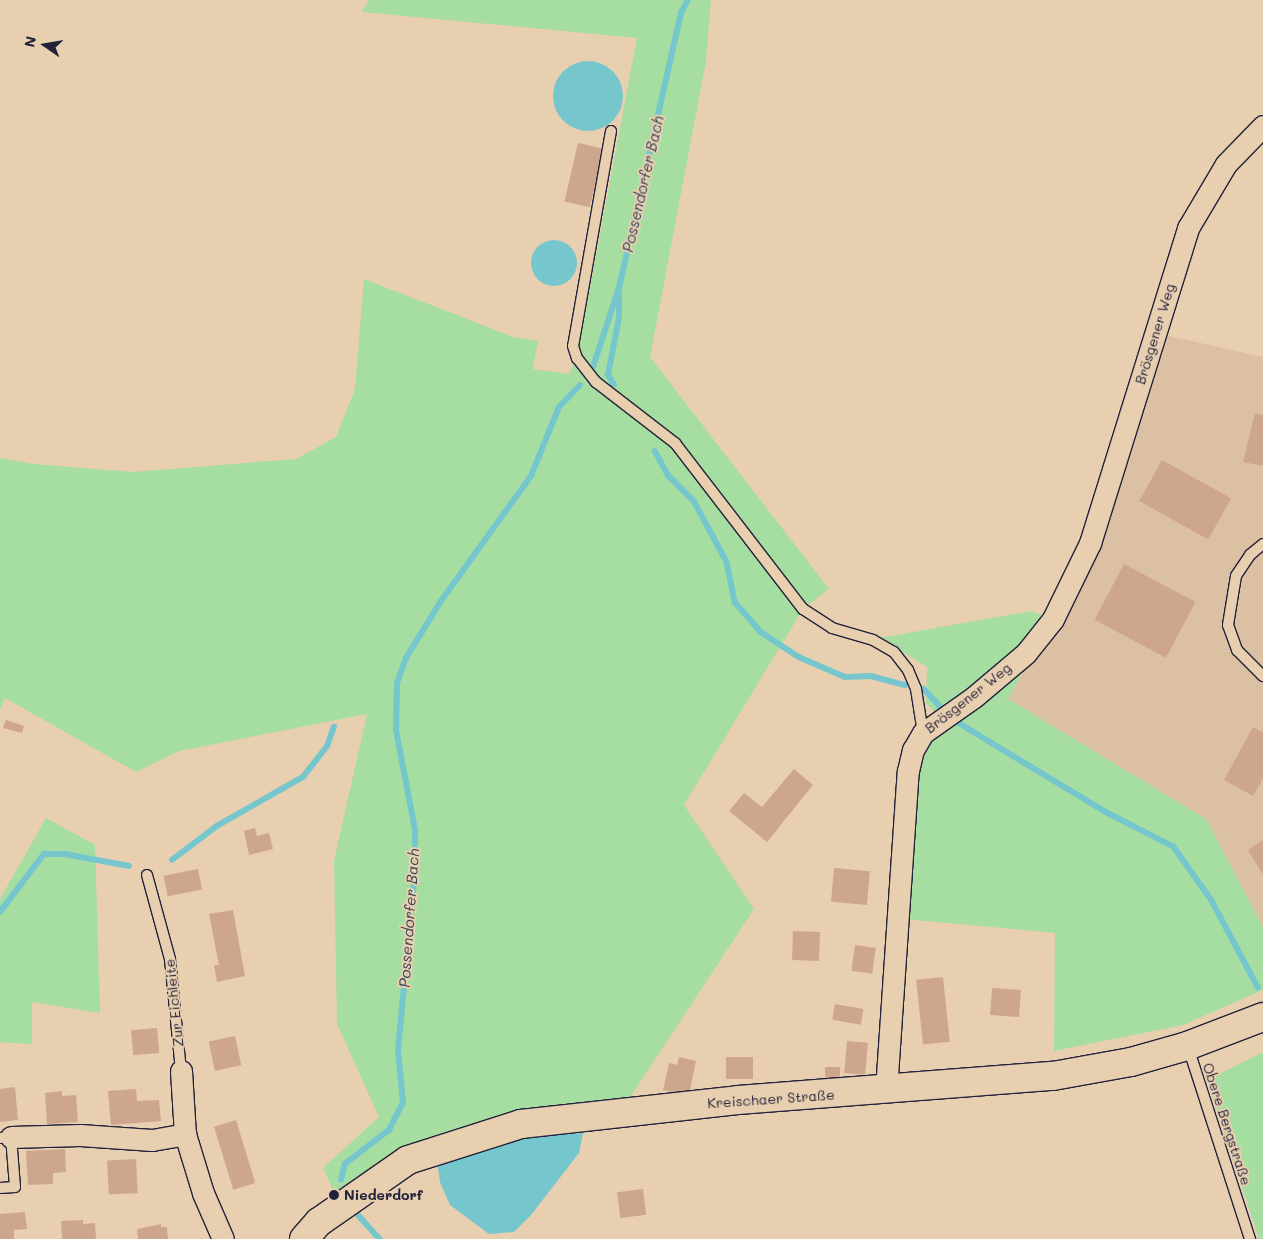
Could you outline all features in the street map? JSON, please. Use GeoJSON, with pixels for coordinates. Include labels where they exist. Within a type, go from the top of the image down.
{"type":"FeatureCollection","features":[{"type":"Feature","properties":{"kind":"main road","name":"Kreischaer Straße"},"geometry":{"type":"LineString","coordinates":[[304,1239],[319,1222],[408,1160],[521,1124],[738,1100],[1052,1076],[1131,1062],[1187,1046],[1263,1016]]}},
{"type":"Feature","properties":{"kind":"street","name":"Brösgener Weg"},"geometry":{"type":"LineString","coordinates":[[886,1090],[908,771],[913,750],[923,732],[974,697],[1026,653],[1053,619],[1090,543],[1188,228],[1226,164],[1263,126]]}},
{"type":"Feature","properties":{"kind":"street","name":"Zur Eichleite"},"geometry":{"type":"LineString","coordinates":[[181,1071],[185,1134],[203,1193],[223,1239]]}},
{"type":"Feature","properties":{"kind":"street"},"geometry":{"type":"LineString","coordinates":[[6,1138],[80,1135],[152,1140],[185,1134]]}},
{"type":"Feature","properties":{"kind":"lane"},"geometry":{"type":"LineString","coordinates":[[611,131],[573,346],[577,358],[596,382],[675,443],[803,609],[832,628],[873,640],[894,652],[908,670],[916,688],[923,732]]}},
{"type":"Feature","properties":{"kind":"lane"},"geometry":{"type":"LineString","coordinates":[[1263,544],[1250,555],[1236,576],[1228,625],[1237,650],[1263,676]]}},
{"type":"Feature","properties":{"kind":"lane","name":"Zur Eichleite"},"geometry":{"type":"LineString","coordinates":[[147,875],[170,959],[181,1071]]}},
{"type":"Feature","properties":{"kind":"lane","name":"Obere Bergstraße"},"geometry":{"type":"LineString","coordinates":[[1187,1046],[1250,1239]]}},
{"type":"Feature","properties":{"kind":"lane"},"geometry":{"type":"LineString","coordinates":[[0,1188],[15,1187],[6,1138]]}},
{"type":"Feature","properties":{"kind":"shaded area"},"geometry":{"type":"Polygon","coordinates":[[[1156,333],[1263,357],[1263,927],[1205,819],[1008,699],[1053,619],[1156,333]]]}},
{"type":"Feature","properties":{"kind":"green space"},"geometry":{"type":"Polygon","coordinates":[[[369,0],[711,0],[706,61],[650,357],[829,589],[803,609],[684,805],[754,909],[619,1114],[521,1124],[335,1195],[323,1168],[379,1117],[337,1024],[334,861],[367,714],[179,751],[136,772],[5,698],[0,710],[0,458],[33,464],[132,472],[296,459],[336,437],[355,389],[364,279],[513,337],[538,341],[533,369],[569,374],[577,357],[637,38],[362,12],[369,0]]]}},
{"type":"Feature","properties":{"kind":"green space"},"geometry":{"type":"Polygon","coordinates":[[[1031,611],[1047,617],[1012,659],[937,715],[926,703],[927,667],[880,638],[1031,611]]]}},
{"type":"Feature","properties":{"kind":"green space"},"geometry":{"type":"Polygon","coordinates":[[[1029,661],[1008,699],[1206,819],[1263,927],[1263,990],[1183,1025],[1054,1051],[1055,933],[904,919],[914,773],[929,740],[1029,661]]]}},
{"type":"Feature","properties":{"kind":"green space"},"geometry":{"type":"Polygon","coordinates":[[[46,818],[95,845],[100,1013],[32,1002],[32,1044],[0,1042],[0,899],[46,818]]]}},
{"type":"Feature","properties":{"kind":"green space"},"geometry":{"type":"Polygon","coordinates":[[[1263,1052],[1263,1239],[1259,1239],[1207,1080],[1263,1052]]]}},
{"type":"Feature","properties":{"kind":"water"},"geometry":{"type":"Polygon","coordinates":[[[581,61],[595,61],[608,67],[617,76],[623,89],[621,109],[613,121],[595,131],[581,131],[568,125],[559,116],[553,103],[553,89],[559,76],[568,67],[581,61]]]}},
{"type":"Feature","properties":{"kind":"water"},"geometry":{"type":"Polygon","coordinates":[[[559,240],[571,246],[576,254],[576,272],[571,280],[563,285],[549,286],[537,280],[532,272],[531,258],[537,246],[545,241],[559,240]]]}},
{"type":"Feature","properties":{"kind":"water"},"geometry":{"type":"Polygon","coordinates":[[[583,1133],[579,1153],[531,1215],[514,1232],[489,1234],[450,1205],[440,1182],[437,1162],[496,1143],[536,1136],[583,1133]]]}},
{"type":"Feature","properties":{"kind":"building"},"geometry":{"type":"Polygon","coordinates":[[[578,143],[603,149],[590,207],[565,201],[578,143]]]}},
{"type":"Feature","properties":{"kind":"building"},"geometry":{"type":"Polygon","coordinates":[[[1255,413],[1263,415],[1263,466],[1243,462],[1255,413]]]}},
{"type":"Feature","properties":{"kind":"building"},"geometry":{"type":"Polygon","coordinates":[[[1162,460],[1231,498],[1208,539],[1139,501],[1162,460]]]}},
{"type":"Feature","properties":{"kind":"building"},"geometry":{"type":"Polygon","coordinates":[[[1124,564],[1196,602],[1166,658],[1094,620],[1124,564]]]}},
{"type":"Feature","properties":{"kind":"building"},"geometry":{"type":"Polygon","coordinates":[[[6,720],[24,726],[22,733],[3,728],[6,720]]]}},
{"type":"Feature","properties":{"kind":"building"},"geometry":{"type":"Polygon","coordinates":[[[1253,727],[1263,732],[1263,779],[1253,796],[1224,780],[1253,727]]]}},
{"type":"Feature","properties":{"kind":"building"},"geometry":{"type":"Polygon","coordinates":[[[794,769],[813,785],[767,842],[729,811],[744,793],[762,807],[794,769]]]}},
{"type":"Feature","properties":{"kind":"building"},"geometry":{"type":"Polygon","coordinates":[[[255,828],[257,836],[269,833],[273,849],[249,855],[244,831],[255,828]]]}},
{"type":"Feature","properties":{"kind":"building"},"geometry":{"type":"Polygon","coordinates":[[[1263,840],[1263,875],[1248,850],[1263,840]]]}},
{"type":"Feature","properties":{"kind":"building"},"geometry":{"type":"Polygon","coordinates":[[[834,868],[870,871],[867,905],[831,902],[834,868]]]}},
{"type":"Feature","properties":{"kind":"building"},"geometry":{"type":"Polygon","coordinates":[[[198,869],[202,890],[168,896],[164,876],[198,869]]]}},
{"type":"Feature","properties":{"kind":"building"},"geometry":{"type":"Polygon","coordinates":[[[233,910],[245,976],[217,982],[214,965],[219,965],[209,914],[233,910]]]}},
{"type":"Feature","properties":{"kind":"building"},"geometry":{"type":"Polygon","coordinates":[[[793,931],[820,932],[819,961],[792,960],[793,931]]]}},
{"type":"Feature","properties":{"kind":"building"},"geometry":{"type":"Polygon","coordinates":[[[855,945],[876,948],[872,974],[851,971],[855,945]]]}},
{"type":"Feature","properties":{"kind":"building"},"geometry":{"type":"Polygon","coordinates":[[[943,977],[950,1042],[923,1044],[916,980],[943,977]]]}},
{"type":"Feature","properties":{"kind":"building"},"geometry":{"type":"Polygon","coordinates":[[[992,988],[1021,990],[1019,1017],[990,1015],[992,988]]]}},
{"type":"Feature","properties":{"kind":"building"},"geometry":{"type":"Polygon","coordinates":[[[835,1004],[864,1009],[861,1025],[832,1020],[835,1004]]]}},
{"type":"Feature","properties":{"kind":"building"},"geometry":{"type":"Polygon","coordinates":[[[157,1028],[159,1053],[133,1055],[131,1030],[157,1028]]]}},
{"type":"Feature","properties":{"kind":"building"},"geometry":{"type":"Polygon","coordinates":[[[235,1036],[241,1065],[215,1071],[209,1042],[235,1036]]]}},
{"type":"Feature","properties":{"kind":"building"},"geometry":{"type":"Polygon","coordinates":[[[847,1041],[868,1043],[865,1075],[844,1073],[847,1041]]]}},
{"type":"Feature","properties":{"kind":"building"},"geometry":{"type":"Polygon","coordinates":[[[679,1057],[696,1061],[689,1095],[663,1090],[669,1063],[677,1065],[679,1057]]]}},
{"type":"Feature","properties":{"kind":"building"},"geometry":{"type":"Polygon","coordinates":[[[726,1057],[753,1057],[753,1079],[726,1079],[726,1057]]]}},
{"type":"Feature","properties":{"kind":"building"},"geometry":{"type":"Polygon","coordinates":[[[825,1067],[840,1067],[840,1081],[825,1081],[825,1067]]]}},
{"type":"Feature","properties":{"kind":"building"},"geometry":{"type":"Polygon","coordinates":[[[15,1087],[18,1120],[0,1122],[0,1089],[15,1087]]]}},
{"type":"Feature","properties":{"kind":"building"},"geometry":{"type":"Polygon","coordinates":[[[136,1089],[137,1101],[159,1100],[161,1121],[111,1125],[108,1091],[136,1089]]]}},
{"type":"Feature","properties":{"kind":"building"},"geometry":{"type":"Polygon","coordinates":[[[62,1091],[62,1096],[76,1095],[78,1122],[47,1124],[45,1093],[62,1091]]]}},
{"type":"Feature","properties":{"kind":"building"},"geometry":{"type":"Polygon","coordinates":[[[236,1120],[255,1183],[233,1190],[214,1127],[236,1120]]]}},
{"type":"Feature","properties":{"kind":"building"},"geometry":{"type":"Polygon","coordinates":[[[65,1149],[66,1172],[53,1173],[53,1184],[28,1185],[26,1151],[65,1149]]]}},
{"type":"Feature","properties":{"kind":"building"},"geometry":{"type":"Polygon","coordinates":[[[136,1159],[138,1193],[109,1194],[107,1161],[136,1159]]]}},
{"type":"Feature","properties":{"kind":"building"},"geometry":{"type":"Polygon","coordinates":[[[643,1189],[646,1215],[620,1218],[617,1192],[643,1189]]]}},
{"type":"Feature","properties":{"kind":"building"},"geometry":{"type":"Polygon","coordinates":[[[25,1212],[27,1229],[14,1230],[14,1239],[0,1239],[0,1214],[25,1212]]]}},
{"type":"Feature","properties":{"kind":"building"},"geometry":{"type":"Polygon","coordinates":[[[83,1220],[83,1224],[95,1223],[96,1239],[62,1239],[61,1221],[83,1220]]]}},
{"type":"Feature","properties":{"kind":"building"},"geometry":{"type":"Polygon","coordinates":[[[161,1224],[161,1227],[167,1227],[168,1239],[138,1239],[137,1229],[161,1224]]]}},
{"type":"Feature","properties":{"kind":"waterway","name":"Possendorfer Bach"},"geometry":{"type":"LineString","coordinates":[[593,367],[619,288],[681,13],[688,0]]}},
{"type":"Feature","properties":{"kind":"waterway"},"geometry":{"type":"LineString","coordinates":[[614,385],[608,375],[619,318],[619,295]]}},
{"type":"Feature","properties":{"kind":"waterway","name":"Possendorfer Bach"},"geometry":{"type":"LineString","coordinates":[[341,1180],[345,1164],[389,1130],[403,1103],[398,1050],[415,871],[415,830],[396,730],[397,683],[406,658],[441,601],[531,476],[559,407],[580,385]]}},
{"type":"Feature","properties":{"kind":"waterway"},"geometry":{"type":"LineString","coordinates":[[655,451],[669,476],[694,501],[727,562],[735,602],[761,632],[799,657],[845,677],[871,676],[905,685]]}},
{"type":"Feature","properties":{"kind":"waterway"},"geometry":{"type":"LineString","coordinates":[[924,689],[939,705]]}},
{"type":"Feature","properties":{"kind":"waterway"},"geometry":{"type":"LineString","coordinates":[[954,720],[1106,812],[1174,847],[1211,899],[1258,987]]}},
{"type":"Feature","properties":{"kind":"waterway"},"geometry":{"type":"LineString","coordinates":[[172,860],[217,826],[303,777],[327,746],[334,727]]}},
{"type":"Feature","properties":{"kind":"waterway"},"geometry":{"type":"LineString","coordinates":[[0,912],[44,854],[65,854],[129,866]]}},
{"type":"Feature","properties":{"kind":"waterway","name":"Possendorfer Bach"},"geometry":{"type":"LineString","coordinates":[[352,1208],[380,1239]]}},
{"type":"Feature","properties":{"kind":"place","name":"Niederdorf"},"geometry":{"type":"Point","coordinates":[334,1195]}}]}
